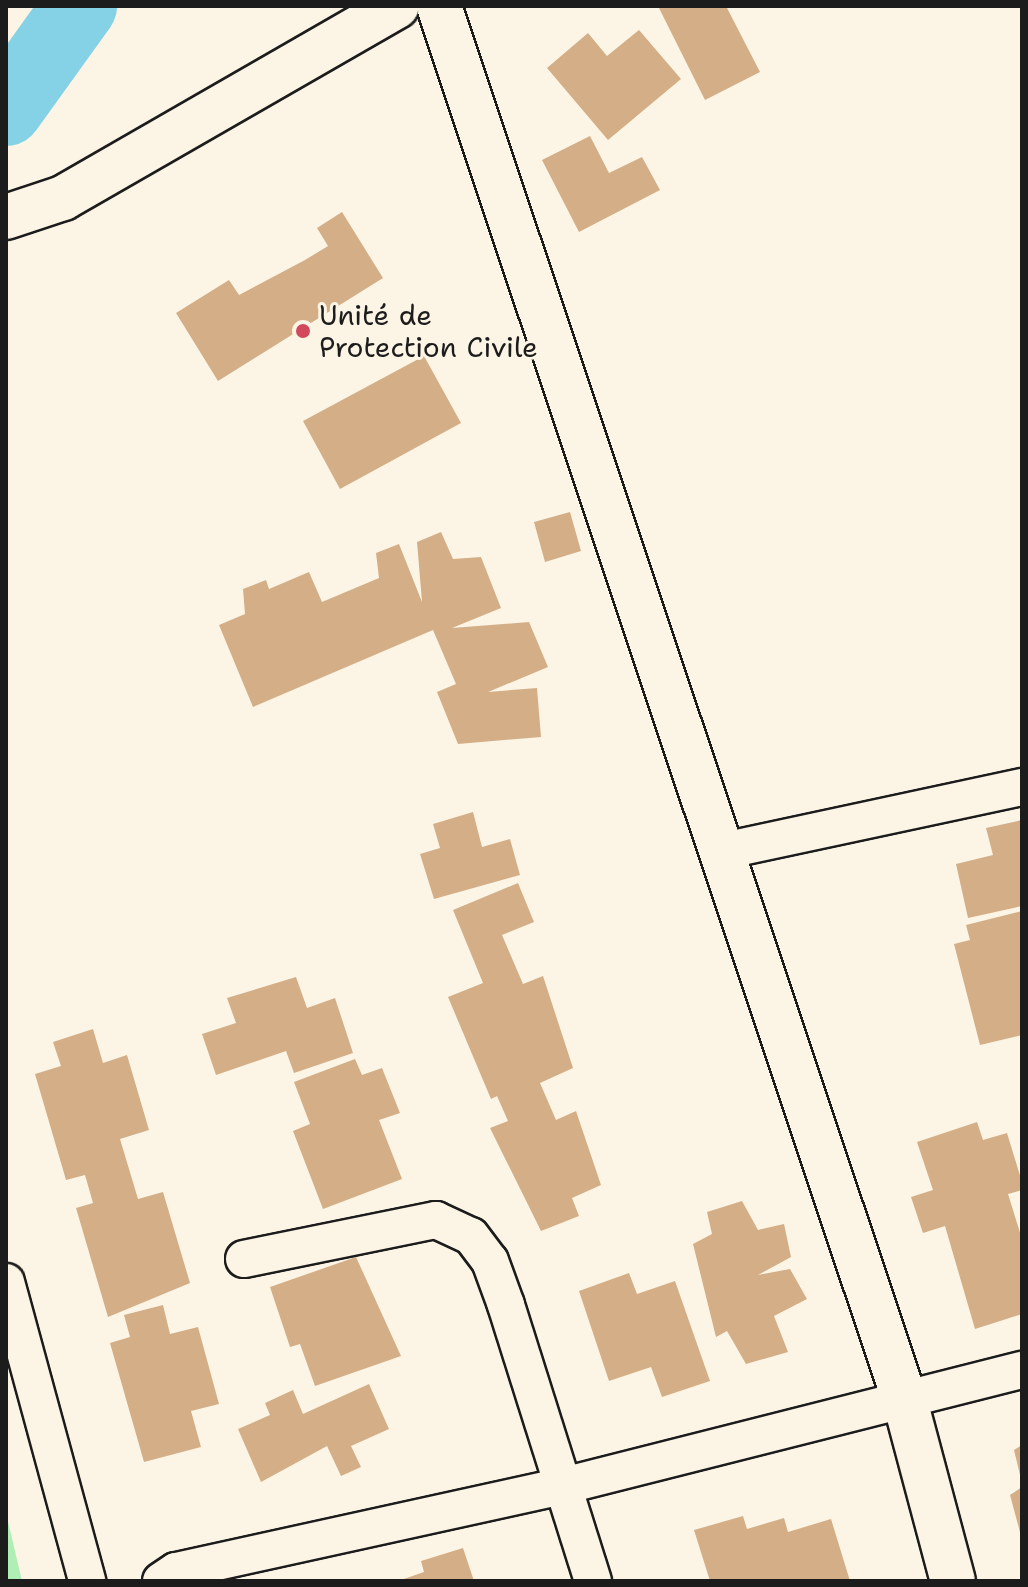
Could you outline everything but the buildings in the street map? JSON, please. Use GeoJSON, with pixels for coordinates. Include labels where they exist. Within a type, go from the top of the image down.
{"type":"FeatureCollection","features":[{"type":"Feature","properties":{"kind":"main road"},"geometry":{"type":"LineString","coordinates":[[6,217],[63,198],[397,6]]}},
{"type":"Feature","properties":{"kind":"main road"},"geometry":{"type":"LineString","coordinates":[[439,6],[905,1401],[953,1581]]}},
{"type":"Feature","properties":{"kind":"street"},"geometry":{"type":"LineString","coordinates":[[723,851],[1022,787]]}},
{"type":"Feature","properties":{"kind":"street"},"geometry":{"type":"LineString","coordinates":[[244,1259],[436,1220],[471,1236],[490,1261],[593,1581]]}},
{"type":"Feature","properties":{"kind":"street"},"geometry":{"type":"LineString","coordinates":[[6,1282],[87,1581]]}},
{"type":"Feature","properties":{"kind":"street"},"geometry":{"type":"LineString","coordinates":[[172,1578],[563,1486],[1022,1370]]}},
{"type":"Feature","properties":{"kind":"green space"},"geometry":{"type":"Polygon","coordinates":[[[6,1513],[22,1581],[6,1581],[6,1513]]]}},
{"type":"Feature","properties":{"kind":"waterway"},"geometry":{"type":"LineString","coordinates":[[6,109],[80,6]]}},
{"type":"Feature","properties":{"kind":"place","name":"Unité de Protection Civile"},"geometry":{"type":"Point","coordinates":[303,331]}}]}
